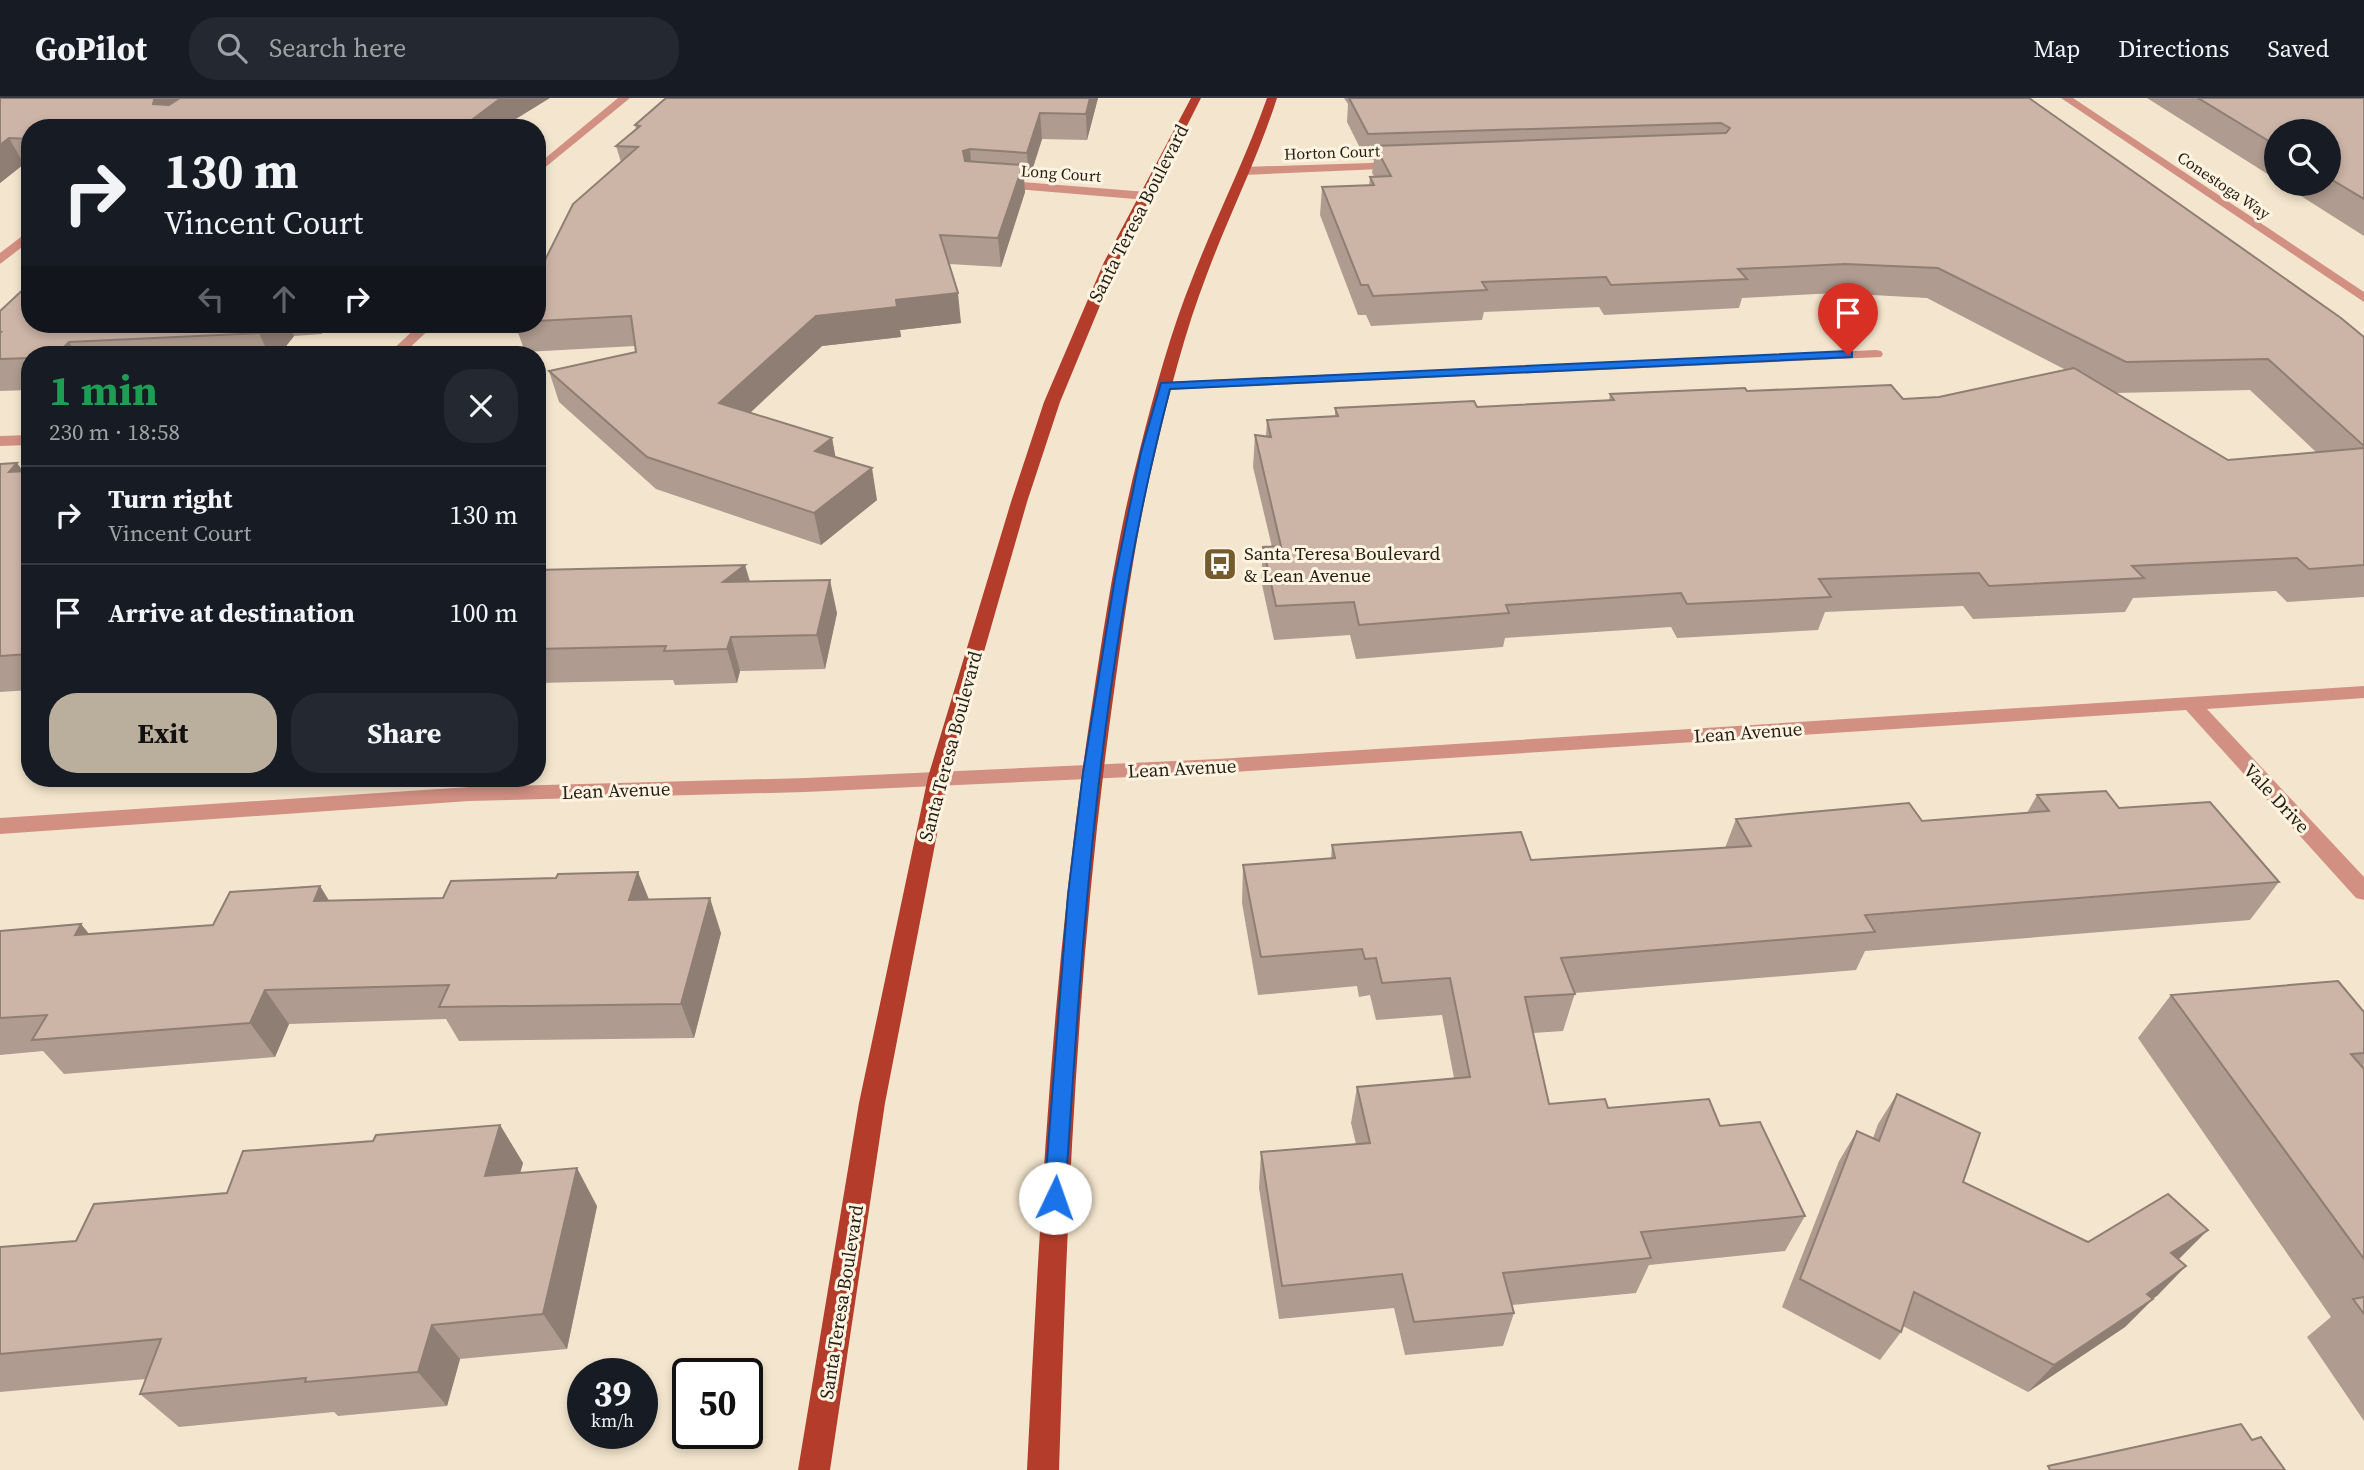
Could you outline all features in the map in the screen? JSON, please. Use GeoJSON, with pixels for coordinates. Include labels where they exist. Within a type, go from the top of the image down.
{"type":"FeatureCollection","features":[{"type":"Feature","properties":{"kind":"main road","name":"Santa Teresa Boulevard"},"geometry":{"type":"LineString","coordinates":[[814,1470],[872,1103],[938,777],[1042,430],[1086,315],[1196,98]]}},
{"type":"Feature","properties":{"kind":"main road"},"geometry":{"type":"LineString","coordinates":[[1043,1470],[1064,1043],[1091,773],[1121,578],[1147,452],[1198,279],[1272,98]]}},
{"type":"Feature","properties":{"kind":"street"},"geometry":{"type":"LineString","coordinates":[[546,164],[625,98]]}},
{"type":"Feature","properties":{"kind":"street","name":"Conestoga Way"},"geometry":{"type":"LineString","coordinates":[[2066,98],[2364,298]]}},
{"type":"Feature","properties":{"kind":"street","name":"Horton Court"},"geometry":{"type":"LineString","coordinates":[[1244,171],[1410,165]]}},
{"type":"Feature","properties":{"kind":"street","name":"Long Court"},"geometry":{"type":"LineString","coordinates":[[985,183],[1147,196]]}},
{"type":"Feature","properties":{"kind":"street"},"geometry":{"type":"LineString","coordinates":[[0,260],[21,242]]}},
{"type":"Feature","properties":{"kind":"street"},"geometry":{"type":"LineString","coordinates":[[404,346],[418,333]]}},
{"type":"Feature","properties":{"kind":"street"},"geometry":{"type":"LineString","coordinates":[[1165,386],[1876,354]]}},
{"type":"Feature","properties":{"kind":"street"},"geometry":{"type":"LineString","coordinates":[[0,441],[21,440]]}},
{"type":"Feature","properties":{"kind":"street","name":"Lean Avenue"},"geometry":{"type":"LineString","coordinates":[[0,826],[468,794],[805,785],[938,777],[1091,773],[2364,692]]}},
{"type":"Feature","properties":{"kind":"street","name":"Vale Drive"},"geometry":{"type":"LineString","coordinates":[[2191,703],[2364,892]]}},
{"type":"Feature","properties":{"kind":"building"},"geometry":{"type":"Polygon","coordinates":[[[0,98],[157,98],[153,104],[169,105],[180,98],[501,98],[473,119],[21,119],[21,139],[9,138],[0,145],[0,98]]]}},
{"type":"Feature","properties":{"kind":"building"},"geometry":{"type":"Polygon","coordinates":[[[666,98],[1090,98],[1086,114],[1040,113],[1027,153],[970,149],[963,151],[965,161],[1023,165],[998,238],[940,235],[958,293],[896,300],[897,307],[816,316],[719,403],[832,438],[815,451],[872,468],[814,513],[647,457],[549,371],[636,352],[631,316],[546,321],[546,258],[573,204],[638,147],[616,146],[640,126],[635,125],[666,98]]]}},
{"type":"Feature","properties":{"kind":"building"},"geometry":{"type":"Polygon","coordinates":[[[1349,98],[2029,98],[2341,318],[2364,337],[2364,446],[2268,359],[2126,362],[1938,268],[1845,264],[1738,269],[1747,279],[1611,285],[1606,277],[1482,282],[1487,290],[1373,296],[1368,285],[1361,285],[1322,187],[1374,185],[1370,177],[1391,176],[1375,146],[1726,133],[1730,128],[1721,123],[1368,134],[1349,98]]]}},
{"type":"Feature","properties":{"kind":"building"},"geometry":{"type":"Polygon","coordinates":[[[2198,98],[2364,98],[2364,199],[2341,185],[2341,119],[2264,119],[2264,138],[2198,98]]]}},
{"type":"Feature","properties":{"kind":"building"},"geometry":{"type":"Polygon","coordinates":[[[21,291],[21,333],[259,333],[69,342],[65,346],[21,346],[21,358],[0,359],[0,311],[21,291]]]}},
{"type":"Feature","properties":{"kind":"building"},"geometry":{"type":"Polygon","coordinates":[[[2074,368],[2228,460],[2364,448],[2364,565],[2309,569],[2297,558],[2132,566],[2144,578],[1989,586],[1979,573],[1819,579],[1831,597],[1687,604],[1681,593],[1506,605],[1509,613],[1359,625],[1354,602],[1276,606],[1263,547],[1281,546],[1255,435],[1271,437],[1267,420],[1338,416],[1335,408],[1474,401],[1477,407],[1614,400],[1610,394],[1745,388],[1747,391],[1891,385],[1903,399],[1939,397],[2074,368]]]}},
{"type":"Feature","properties":{"kind":"building"},"geometry":{"type":"Polygon","coordinates":[[[17,463],[9,472],[21,471],[21,655],[0,656],[0,464],[17,463]]]}},
{"type":"Feature","properties":{"kind":"building"},"geometry":{"type":"Polygon","coordinates":[[[745,565],[723,582],[830,580],[817,635],[731,637],[727,649],[664,651],[666,646],[546,649],[546,570],[745,565]]]}},
{"type":"Feature","properties":{"kind":"building"},"geometry":{"type":"Polygon","coordinates":[[[2106,791],[2119,808],[2210,802],[2279,882],[1865,915],[1875,932],[1561,958],[1575,994],[1525,997],[1549,1104],[1605,1099],[1608,1108],[1709,1099],[1720,1126],[1760,1122],[1805,1216],[1641,1232],[1651,1258],[1503,1273],[1514,1313],[1414,1322],[1402,1274],[1282,1286],[1261,1152],[1370,1143],[1357,1087],[1470,1077],[1450,978],[1382,983],[1376,958],[1365,959],[1362,949],[1261,957],[1243,865],[1335,858],[1332,845],[1521,832],[1531,860],[1751,846],[1736,819],[1909,803],[1922,821],[2049,811],[2037,795],[2106,791]]]}},
{"type":"Feature","properties":{"kind":"building"},"geometry":{"type":"Polygon","coordinates":[[[638,872],[629,900],[710,898],[681,1004],[439,1007],[449,985],[265,990],[250,1023],[32,1040],[47,1015],[0,1018],[0,931],[81,924],[75,935],[213,925],[230,892],[320,886],[314,901],[443,898],[451,881],[638,872]]]}},
{"type":"Feature","properties":{"kind":"building"},"geometry":{"type":"Polygon","coordinates":[[[2338,981],[2364,1012],[2364,1053],[2351,1054],[2364,1069],[2364,1259],[2171,995],[2338,981]]]}},
{"type":"Feature","properties":{"kind":"building"},"geometry":{"type":"Polygon","coordinates":[[[1897,1094],[1980,1133],[1963,1182],[2088,1242],[2168,1194],[2208,1230],[2171,1253],[2186,1266],[2147,1294],[2153,1299],[2054,1365],[1914,1292],[1901,1332],[1800,1279],[1857,1131],[1879,1141],[1897,1094]]]}},
{"type":"Feature","properties":{"kind":"building"},"geometry":{"type":"Polygon","coordinates":[[[500,1125],[485,1176],[577,1168],[543,1314],[432,1325],[418,1372],[305,1382],[306,1378],[140,1394],[161,1339],[0,1354],[0,1247],[76,1241],[94,1204],[227,1193],[243,1151],[373,1141],[376,1135],[500,1125]]]}},
{"type":"Feature","properties":{"kind":"building"},"geometry":{"type":"Polygon","coordinates":[[[2364,1297],[2364,1314],[2353,1299],[2364,1297]]]}},
{"type":"Feature","properties":{"kind":"building"},"geometry":{"type":"Polygon","coordinates":[[[2241,1424],[2252,1440],[2261,1437],[2285,1470],[2050,1470],[2048,1466],[2241,1424]]]}},
{"type":"Feature","properties":{"kind":"place","name":"Santa Teresa Boulevard & Lean Avenue"},"geometry":{"type":"Point","coordinates":[1220,564]}},
{"type":"Feature","properties":{"kind":"route"},"geometry":{"type":"LineString","coordinates":[[1055,1198],[1064,1043],[1091,773],[1121,578],[1147,452],[1165,386],[1848,355]]}}]}
